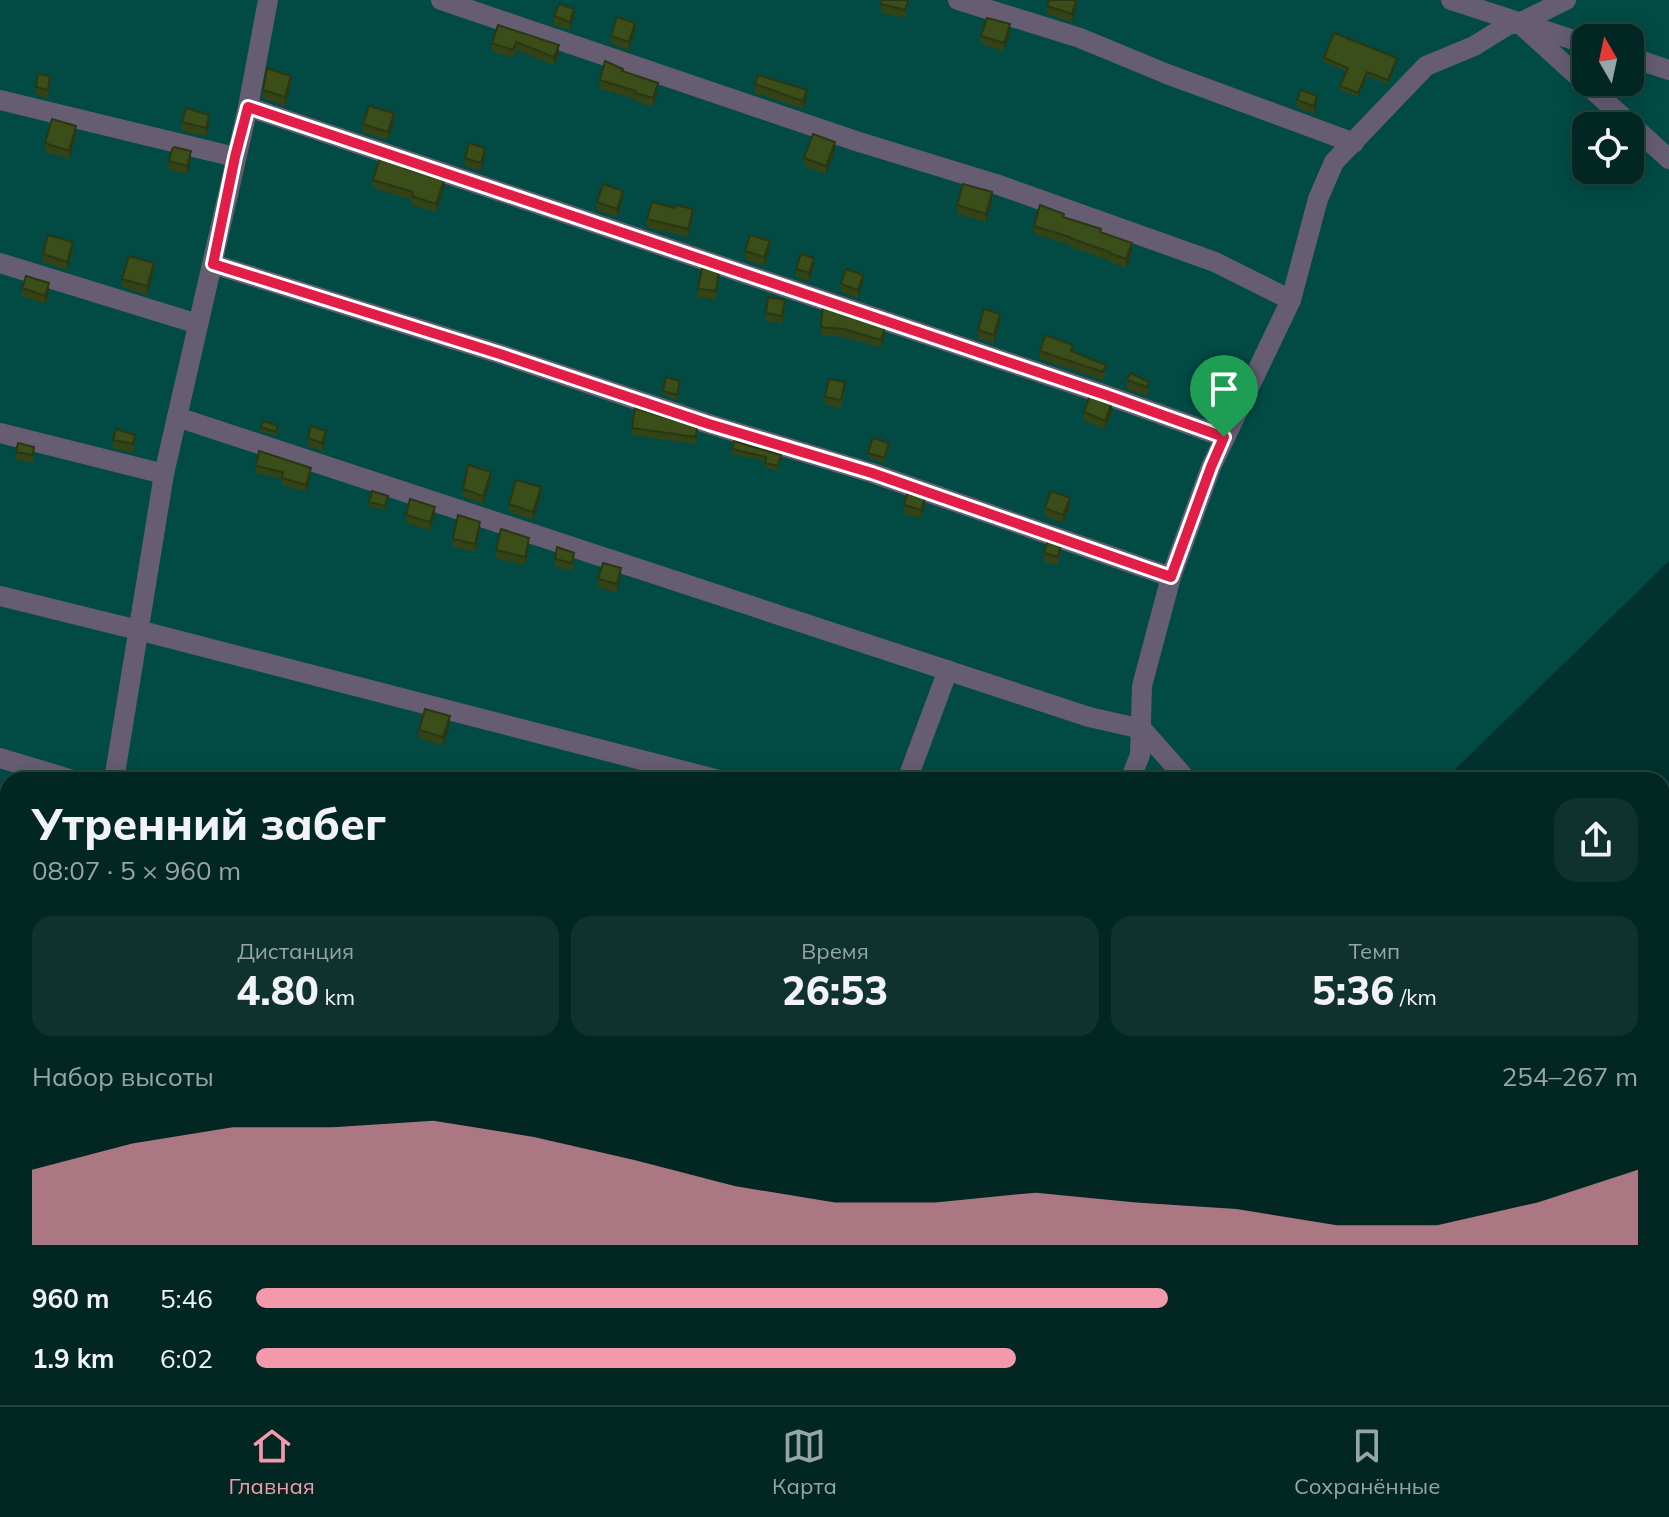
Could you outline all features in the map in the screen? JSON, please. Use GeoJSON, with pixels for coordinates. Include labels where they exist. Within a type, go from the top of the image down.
{"type":"FeatureCollection","features":[{"type":"Feature","properties":{"kind":"street"},"geometry":{"type":"LineString","coordinates":[[115,772],[164,474],[248,107],[268,0]]}},
{"type":"Feature","properties":{"kind":"street"},"geometry":{"type":"LineString","coordinates":[[441,0],[856,141],[996,184],[1215,262],[1291,300]]}},
{"type":"Feature","properties":{"kind":"street"},"geometry":{"type":"LineString","coordinates":[[958,0],[1080,38],[1167,74],[1354,143]]}},
{"type":"Feature","properties":{"kind":"street"},"geometry":{"type":"LineString","coordinates":[[1451,0],[1572,40]]}},
{"type":"Feature","properties":{"kind":"street"},"geometry":{"type":"LineString","coordinates":[[1133,772],[1140,755],[1142,686],[1171,577],[1211,467],[1291,300],[1318,199],[1334,162],[1426,66],[1566,0]]}},
{"type":"Feature","properties":{"kind":"street"},"geometry":{"type":"LineString","coordinates":[[1519,23],[1669,159]]}},
{"type":"Feature","properties":{"kind":"street"},"geometry":{"type":"LineString","coordinates":[[1644,62],[1669,70]]}},
{"type":"Feature","properties":{"kind":"street"},"geometry":{"type":"LineString","coordinates":[[0,100],[235,157]]}},
{"type":"Feature","properties":{"kind":"street"},"geometry":{"type":"LineString","coordinates":[[248,107],[1093,390],[1224,437]]}},
{"type":"Feature","properties":{"kind":"street"},"geometry":{"type":"LineString","coordinates":[[0,263],[198,324]]}},
{"type":"Feature","properties":{"kind":"street"},"geometry":{"type":"LineString","coordinates":[[213,264],[500,354],[709,424],[872,473],[1171,577]]}},
{"type":"Feature","properties":{"kind":"street"},"geometry":{"type":"LineString","coordinates":[[177,417],[1089,717],[1142,729],[1180,772]]}},
{"type":"Feature","properties":{"kind":"street"},"geometry":{"type":"LineString","coordinates":[[0,433],[164,474]]}},
{"type":"Feature","properties":{"kind":"street"},"geometry":{"type":"LineString","coordinates":[[0,596],[688,772]]}},
{"type":"Feature","properties":{"kind":"street"},"geometry":{"type":"LineString","coordinates":[[910,772],[948,670]]}},
{"type":"Feature","properties":{"kind":"street"},"geometry":{"type":"LineString","coordinates":[[0,758],[46,772]]}},
{"type":"Feature","properties":{"kind":"green space"},"geometry":{"type":"Polygon","coordinates":[[[0,0],[1669,0],[1669,561],[1452,772],[0,772],[0,0]]]}},
{"type":"Feature","properties":{"kind":"building"},"geometry":{"type":"Polygon","coordinates":[[[882,0],[908,0],[905,10],[881,4],[882,0]]]}},
{"type":"Feature","properties":{"kind":"building"},"geometry":{"type":"Polygon","coordinates":[[[1049,0],[1076,0],[1072,14],[1047,6],[1049,0]]]}},
{"type":"Feature","properties":{"kind":"building"},"geometry":{"type":"Polygon","coordinates":[[[559,4],[574,9],[570,22],[554,16],[559,4]]]}},
{"type":"Feature","properties":{"kind":"building"},"geometry":{"type":"Polygon","coordinates":[[[617,17],[635,23],[629,42],[611,36],[617,17]]]}},
{"type":"Feature","properties":{"kind":"building"},"geometry":{"type":"Polygon","coordinates":[[[987,18],[1010,24],[1004,43],[981,36],[987,18]]]}},
{"type":"Feature","properties":{"kind":"building"},"geometry":{"type":"Polygon","coordinates":[[[498,25],[559,45],[554,57],[516,42],[513,50],[492,43],[498,25]]]}},
{"type":"Feature","properties":{"kind":"building"},"geometry":{"type":"Polygon","coordinates":[[[1334,33],[1397,58],[1388,80],[1367,72],[1358,93],[1340,86],[1348,68],[1324,58],[1334,33]]]}},
{"type":"Feature","properties":{"kind":"building"},"geometry":{"type":"Polygon","coordinates":[[[605,61],[622,71],[658,83],[653,98],[600,80],[605,61]]]}},
{"type":"Feature","properties":{"kind":"building"},"geometry":{"type":"Polygon","coordinates":[[[267,68],[291,76],[285,97],[263,90],[267,68]]]}},
{"type":"Feature","properties":{"kind":"building"},"geometry":{"type":"Polygon","coordinates":[[[38,74],[50,76],[48,90],[36,87],[38,74]]]}},
{"type":"Feature","properties":{"kind":"building"},"geometry":{"type":"Polygon","coordinates":[[[758,75],[807,90],[803,101],[755,84],[758,75]]]}},
{"type":"Feature","properties":{"kind":"building"},"geometry":{"type":"Polygon","coordinates":[[[1301,90],[1317,96],[1314,106],[1297,100],[1301,90]]]}},
{"type":"Feature","properties":{"kind":"building"},"geometry":{"type":"Polygon","coordinates":[[[369,106],[394,113],[388,132],[363,124],[369,106]]]}},
{"type":"Feature","properties":{"kind":"building"},"geometry":{"type":"Polygon","coordinates":[[[186,108],[209,115],[206,128],[182,122],[186,108]]]}},
{"type":"Feature","properties":{"kind":"building"},"geometry":{"type":"Polygon","coordinates":[[[52,119],[76,126],[69,151],[45,143],[52,119]]]}},
{"type":"Feature","properties":{"kind":"building"},"geometry":{"type":"Polygon","coordinates":[[[813,134],[835,142],[826,166],[804,158],[813,134]]]}},
{"type":"Feature","properties":{"kind":"building"},"geometry":{"type":"Polygon","coordinates":[[[469,143],[485,148],[481,163],[465,158],[469,143]]]}},
{"type":"Feature","properties":{"kind":"building"},"geometry":{"type":"Polygon","coordinates":[[[174,147],[191,151],[187,166],[169,161],[174,147]]]}},
{"type":"Feature","properties":{"kind":"building"},"geometry":{"type":"Polygon","coordinates":[[[380,157],[444,180],[436,204],[412,196],[413,192],[373,180],[380,157]]]}},
{"type":"Feature","properties":{"kind":"building"},"geometry":{"type":"Polygon","coordinates":[[[603,184],[623,191],[617,209],[597,202],[603,184]]]}},
{"type":"Feature","properties":{"kind":"building"},"geometry":{"type":"Polygon","coordinates":[[[963,184],[992,192],[986,214],[957,205],[963,184]]]}},
{"type":"Feature","properties":{"kind":"building"},"geometry":{"type":"Polygon","coordinates":[[[652,202],[693,209],[688,229],[647,219],[652,202]]]}},
{"type":"Feature","properties":{"kind":"building"},"geometry":{"type":"Polygon","coordinates":[[[1040,205],[1132,243],[1126,259],[1034,226],[1040,205]]]}},
{"type":"Feature","properties":{"kind":"building"},"geometry":{"type":"Polygon","coordinates":[[[48,235],[73,242],[67,262],[43,254],[48,235]]]}},
{"type":"Feature","properties":{"kind":"building"},"geometry":{"type":"Polygon","coordinates":[[[750,235],[770,241],[764,257],[745,251],[750,235]]]}},
{"type":"Feature","properties":{"kind":"building"},"geometry":{"type":"Polygon","coordinates":[[[801,254],[814,258],[809,273],[796,269],[801,254]]]}},
{"type":"Feature","properties":{"kind":"building"},"geometry":{"type":"Polygon","coordinates":[[[129,256],[154,263],[147,286],[122,279],[129,256]]]}},
{"type":"Feature","properties":{"kind":"building"},"geometry":{"type":"Polygon","coordinates":[[[702,268],[719,271],[716,291],[698,289],[702,268]]]}},
{"type":"Feature","properties":{"kind":"building"},"geometry":{"type":"Polygon","coordinates":[[[846,269],[863,275],[858,290],[841,284],[846,269]]]}},
{"type":"Feature","properties":{"kind":"building"},"geometry":{"type":"Polygon","coordinates":[[[26,276],[49,283],[45,296],[22,288],[26,276]]]}},
{"type":"Feature","properties":{"kind":"building"},"geometry":{"type":"Polygon","coordinates":[[[768,297],[785,300],[782,316],[766,313],[768,297]]]}},
{"type":"Feature","properties":{"kind":"building"},"geometry":{"type":"Polygon","coordinates":[[[823,305],[885,326],[881,340],[844,329],[821,327],[823,305]]]}},
{"type":"Feature","properties":{"kind":"building"},"geometry":{"type":"Polygon","coordinates":[[[984,309],[1000,314],[994,335],[978,330],[984,309]]]}},
{"type":"Feature","properties":{"kind":"building"},"geometry":{"type":"Polygon","coordinates":[[[1045,335],[1073,345],[1071,351],[1106,365],[1103,372],[1040,351],[1045,335]]]}},
{"type":"Feature","properties":{"kind":"building"},"geometry":{"type":"Polygon","coordinates":[[[1130,373],[1149,382],[1147,387],[1127,380],[1130,373]]]}},
{"type":"Feature","properties":{"kind":"building"},"geometry":{"type":"Polygon","coordinates":[[[666,377],[680,381],[677,395],[663,391],[666,377]]]}},
{"type":"Feature","properties":{"kind":"building"},"geometry":{"type":"Polygon","coordinates":[[[829,379],[845,382],[841,400],[825,397],[829,379]]]}},
{"type":"Feature","properties":{"kind":"building"},"geometry":{"type":"Polygon","coordinates":[[[1090,395],[1112,402],[1105,421],[1084,412],[1090,395]]]}},
{"type":"Feature","properties":{"kind":"building"},"geometry":{"type":"Polygon","coordinates":[[[635,408],[697,427],[696,437],[632,428],[635,408]]]}},
{"type":"Feature","properties":{"kind":"building"},"geometry":{"type":"Polygon","coordinates":[[[263,421],[278,426],[276,432],[261,427],[263,421]]]}},
{"type":"Feature","properties":{"kind":"building"},"geometry":{"type":"Polygon","coordinates":[[[311,426],[326,431],[322,443],[308,438],[311,426]]]}},
{"type":"Feature","properties":{"kind":"building"},"geometry":{"type":"Polygon","coordinates":[[[116,429],[135,435],[133,444],[113,440],[116,429]]]}},
{"type":"Feature","properties":{"kind":"building"},"geometry":{"type":"Polygon","coordinates":[[[873,438],[889,443],[884,458],[868,453],[873,438]]]}},
{"type":"Feature","properties":{"kind":"building"},"geometry":{"type":"Polygon","coordinates":[[[734,441],[781,455],[778,466],[765,463],[766,457],[732,449],[734,441]]]}},
{"type":"Feature","properties":{"kind":"building"},"geometry":{"type":"Polygon","coordinates":[[[18,443],[34,447],[33,455],[16,452],[18,443]]]}},
{"type":"Feature","properties":{"kind":"building"},"geometry":{"type":"Polygon","coordinates":[[[259,451],[311,468],[306,485],[282,478],[283,472],[256,466],[259,451]]]}},
{"type":"Feature","properties":{"kind":"building"},"geometry":{"type":"Polygon","coordinates":[[[468,465],[491,472],[483,496],[463,489],[468,465]]]}},
{"type":"Feature","properties":{"kind":"building"},"geometry":{"type":"Polygon","coordinates":[[[516,480],[541,487],[533,512],[509,504],[516,480]]]}},
{"type":"Feature","properties":{"kind":"building"},"geometry":{"type":"Polygon","coordinates":[[[372,491],[388,496],[385,506],[369,502],[372,491]]]}},
{"type":"Feature","properties":{"kind":"building"},"geometry":{"type":"Polygon","coordinates":[[[908,491],[925,497],[921,510],[904,505],[908,491]]]}},
{"type":"Feature","properties":{"kind":"building"},"geometry":{"type":"Polygon","coordinates":[[[1051,491],[1070,498],[1063,515],[1045,508],[1051,491]]]}},
{"type":"Feature","properties":{"kind":"building"},"geometry":{"type":"Polygon","coordinates":[[[410,499],[435,507],[430,522],[406,515],[410,499]]]}},
{"type":"Feature","properties":{"kind":"building"},"geometry":{"type":"Polygon","coordinates":[[[458,515],[480,522],[475,544],[453,539],[458,515]]]}},
{"type":"Feature","properties":{"kind":"building"},"geometry":{"type":"Polygon","coordinates":[[[501,529],[529,538],[525,557],[496,550],[501,529]]]}},
{"type":"Feature","properties":{"kind":"building"},"geometry":{"type":"Polygon","coordinates":[[[1048,540],[1061,544],[1058,557],[1044,553],[1048,540]]]}},
{"type":"Feature","properties":{"kind":"building"},"geometry":{"type":"Polygon","coordinates":[[[557,547],[574,553],[572,563],[555,559],[557,547]]]}},
{"type":"Feature","properties":{"kind":"building"},"geometry":{"type":"Polygon","coordinates":[[[603,563],[621,568],[617,584],[598,579],[603,563]]]}},
{"type":"Feature","properties":{"kind":"building"},"geometry":{"type":"Polygon","coordinates":[[[425,709],[450,716],[443,737],[419,730],[425,709]]]}},
{"type":"Feature","properties":{"kind":"route"},"geometry":{"type":"LineString","coordinates":[[248,107],[1106,395],[1224,437],[1171,577],[872,473],[709,424],[500,354],[213,264],[248,107]]}}]}
